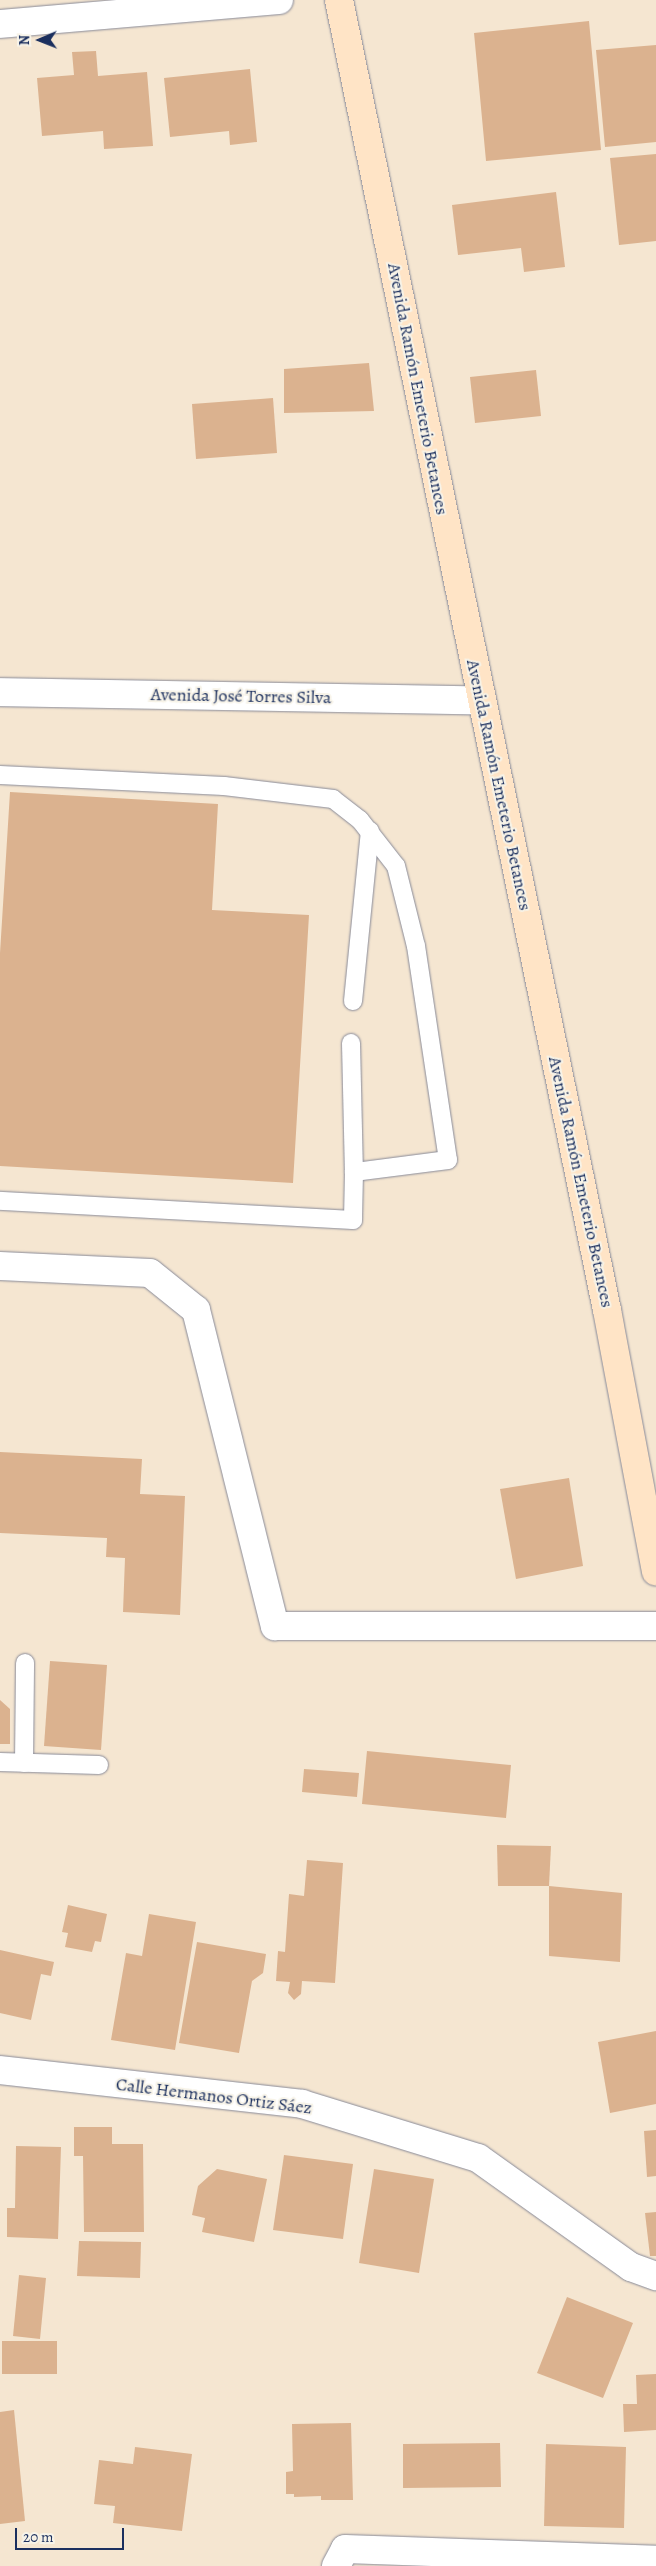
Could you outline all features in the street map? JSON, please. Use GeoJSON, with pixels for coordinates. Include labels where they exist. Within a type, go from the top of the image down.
{"type":"FeatureCollection","features":[{"type":"Feature","properties":{"kind":"street"},"geometry":{"type":"LineString","coordinates":[[0,24],[279,0]]}},
{"type":"Feature","properties":{"kind":"street","name":"Avenida Ramón Emeterio Betances"},"geometry":{"type":"LineString","coordinates":[[339,0],[607,1310],[656,1571]]}},
{"type":"Feature","properties":{"kind":"street","name":"Avenida José Torres Silva"},"geometry":{"type":"LineString","coordinates":[[0,692],[482,700]]}},
{"type":"Feature","properties":{"kind":"street"},"geometry":{"type":"LineString","coordinates":[[0,1266],[150,1273],[196,1310],[275,1626],[656,1626]]}},
{"type":"Feature","properties":{"kind":"street","name":"Calle Hermanos Ortiz Sáez"},"geometry":{"type":"LineString","coordinates":[[0,2070],[302,2104],[478,2158],[631,2266],[656,2276]]}},
{"type":"Feature","properties":{"kind":"street"},"geometry":{"type":"LineString","coordinates":[[336,2566],[345,2548],[656,2560]]}},
{"type":"Feature","properties":{"kind":"lane"},"geometry":{"type":"LineString","coordinates":[[0,775],[224,786],[333,799],[360,820],[370,831],[396,866],[416,946],[448,1160],[354,1172]]}},
{"type":"Feature","properties":{"kind":"lane"},"geometry":{"type":"LineString","coordinates":[[353,1001],[370,831]]}},
{"type":"Feature","properties":{"kind":"lane"},"geometry":{"type":"LineString","coordinates":[[0,1201],[352,1220],[354,1172],[351,1043]]}},
{"type":"Feature","properties":{"kind":"lane"},"geometry":{"type":"LineString","coordinates":[[24,1763],[26,1663]]}},
{"type":"Feature","properties":{"kind":"lane"},"geometry":{"type":"LineString","coordinates":[[0,1762],[99,1765]]}},
{"type":"Feature","properties":{"kind":"building"},"geometry":{"type":"Polygon","coordinates":[[[589,21],[601,150],[486,161],[474,33],[589,21]]]}},
{"type":"Feature","properties":{"kind":"building"},"geometry":{"type":"Polygon","coordinates":[[[656,45],[656,142],[605,147],[596,50],[656,45]]]}},
{"type":"Feature","properties":{"kind":"building"},"geometry":{"type":"Polygon","coordinates":[[[96,51],[98,76],[147,72],[153,146],[104,149],[103,131],[42,136],[37,78],[74,75],[72,52],[96,51]]]}},
{"type":"Feature","properties":{"kind":"building"},"geometry":{"type":"Polygon","coordinates":[[[250,69],[257,142],[230,145],[229,131],[170,137],[164,78],[250,69]]]}},
{"type":"Feature","properties":{"kind":"building"},"geometry":{"type":"Polygon","coordinates":[[[656,154],[656,241],[619,245],[610,158],[656,154]]]}},
{"type":"Feature","properties":{"kind":"building"},"geometry":{"type":"Polygon","coordinates":[[[556,192],[565,267],[524,272],[521,248],[458,255],[452,205],[556,192]]]}},
{"type":"Feature","properties":{"kind":"building"},"geometry":{"type":"Polygon","coordinates":[[[369,363],[374,411],[284,413],[284,369],[369,363]]]}},
{"type":"Feature","properties":{"kind":"building"},"geometry":{"type":"Polygon","coordinates":[[[536,370],[541,416],[475,423],[470,377],[536,370]]]}},
{"type":"Feature","properties":{"kind":"building"},"geometry":{"type":"Polygon","coordinates":[[[273,398],[277,453],[196,459],[192,404],[273,398]]]}},
{"type":"Feature","properties":{"kind":"building"},"geometry":{"type":"Polygon","coordinates":[[[10,792],[218,804],[212,910],[309,915],[293,1183],[0,1166],[0,953],[10,792]]]}},
{"type":"Feature","properties":{"kind":"building"},"geometry":{"type":"Polygon","coordinates":[[[0,1452],[142,1459],[140,1494],[185,1496],[180,1615],[123,1612],[125,1558],[106,1557],[107,1538],[0,1533],[0,1452]]]}},
{"type":"Feature","properties":{"kind":"building"},"geometry":{"type":"Polygon","coordinates":[[[569,1478],[583,1566],[516,1579],[500,1489],[569,1478]]]}},
{"type":"Feature","properties":{"kind":"building"},"geometry":{"type":"Polygon","coordinates":[[[50,1661],[107,1665],[101,1750],[44,1746],[50,1661]]]}},
{"type":"Feature","properties":{"kind":"building"},"geometry":{"type":"Polygon","coordinates":[[[0,1700],[10,1709],[10,1744],[0,1744],[0,1700]]]}},
{"type":"Feature","properties":{"kind":"building"},"geometry":{"type":"Polygon","coordinates":[[[367,1751],[511,1765],[506,1818],[362,1804],[367,1751]]]}},
{"type":"Feature","properties":{"kind":"building"},"geometry":{"type":"Polygon","coordinates":[[[304,1769],[359,1773],[357,1797],[302,1792],[304,1769]]]}},
{"type":"Feature","properties":{"kind":"building"},"geometry":{"type":"Polygon","coordinates":[[[497,1845],[551,1846],[549,1886],[498,1886],[497,1845]]]}},
{"type":"Feature","properties":{"kind":"building"},"geometry":{"type":"Polygon","coordinates":[[[307,1860],[343,1863],[335,1983],[302,1981],[301,1994],[294,2000],[288,1993],[290,1982],[276,1981],[278,1951],[285,1952],[289,1894],[304,1896],[307,1860]]]}},
{"type":"Feature","properties":{"kind":"building"},"geometry":{"type":"Polygon","coordinates":[[[549,1886],[622,1893],[620,1962],[549,1956],[549,1886]]]}},
{"type":"Feature","properties":{"kind":"building"},"geometry":{"type":"Polygon","coordinates":[[[68,1905],[107,1914],[101,1942],[95,1941],[92,1952],[65,1947],[68,1933],[62,1932],[68,1905]]]}},
{"type":"Feature","properties":{"kind":"building"},"geometry":{"type":"Polygon","coordinates":[[[149,1914],[196,1922],[175,2050],[111,2040],[126,1953],[142,1956],[149,1914]]]}},
{"type":"Feature","properties":{"kind":"building"},"geometry":{"type":"Polygon","coordinates":[[[197,1942],[266,1954],[263,1973],[252,1981],[239,2053],[179,2043],[197,1942]]]}},
{"type":"Feature","properties":{"kind":"building"},"geometry":{"type":"Polygon","coordinates":[[[0,1950],[54,1962],[51,1976],[41,1974],[31,2020],[0,2013],[0,1950]]]}},
{"type":"Feature","properties":{"kind":"building"},"geometry":{"type":"Polygon","coordinates":[[[656,2031],[656,2104],[610,2113],[598,2042],[656,2031]]]}},
{"type":"Feature","properties":{"kind":"building"},"geometry":{"type":"Polygon","coordinates":[[[74,2127],[112,2127],[112,2144],[143,2144],[144,2232],[84,2232],[83,2156],[74,2156],[74,2127]]]}},
{"type":"Feature","properties":{"kind":"building"},"geometry":{"type":"Polygon","coordinates":[[[656,2130],[656,2176],[647,2177],[644,2131],[656,2130]]]}},
{"type":"Feature","properties":{"kind":"building"},"geometry":{"type":"Polygon","coordinates":[[[16,2146],[61,2147],[58,2239],[7,2237],[7,2208],[15,2208],[16,2146]]]}},
{"type":"Feature","properties":{"kind":"building"},"geometry":{"type":"Polygon","coordinates":[[[284,2155],[353,2164],[343,2239],[273,2230],[284,2155]]]}},
{"type":"Feature","properties":{"kind":"building"},"geometry":{"type":"Polygon","coordinates":[[[217,2169],[267,2179],[254,2242],[202,2232],[205,2218],[192,2215],[198,2186],[217,2169]]]}},
{"type":"Feature","properties":{"kind":"building"},"geometry":{"type":"Polygon","coordinates":[[[374,2169],[434,2179],[419,2273],[359,2263],[374,2169]]]}},
{"type":"Feature","properties":{"kind":"building"},"geometry":{"type":"Polygon","coordinates":[[[656,2212],[656,2256],[650,2256],[645,2213],[656,2212]]]}},
{"type":"Feature","properties":{"kind":"building"},"geometry":{"type":"Polygon","coordinates":[[[79,2241],[141,2242],[140,2278],[77,2276],[79,2241]]]}},
{"type":"Feature","properties":{"kind":"building"},"geometry":{"type":"Polygon","coordinates":[[[19,2275],[46,2278],[40,2339],[13,2336],[19,2275]]]}},
{"type":"Feature","properties":{"kind":"building"},"geometry":{"type":"Polygon","coordinates":[[[567,2297],[633,2323],[603,2398],[537,2373],[567,2297]]]}},
{"type":"Feature","properties":{"kind":"building"},"geometry":{"type":"Polygon","coordinates":[[[2,2341],[57,2341],[57,2374],[2,2374],[2,2341]]]}},
{"type":"Feature","properties":{"kind":"building"},"geometry":{"type":"Polygon","coordinates":[[[656,2374],[656,2430],[624,2432],[623,2404],[637,2404],[636,2375],[656,2374]]]}},
{"type":"Feature","properties":{"kind":"building"},"geometry":{"type":"Polygon","coordinates":[[[14,2410],[25,2521],[0,2524],[0,2412],[14,2410]]]}},
{"type":"Feature","properties":{"kind":"building"},"geometry":{"type":"Polygon","coordinates":[[[351,2423],[353,2500],[321,2500],[321,2496],[294,2497],[294,2494],[286,2494],[286,2472],[293,2471],[292,2424],[351,2423]]]}},
{"type":"Feature","properties":{"kind":"building"},"geometry":{"type":"Polygon","coordinates":[[[500,2443],[501,2487],[403,2488],[403,2444],[500,2443]]]}},
{"type":"Feature","properties":{"kind":"building"},"geometry":{"type":"Polygon","coordinates":[[[546,2444],[626,2447],[624,2528],[544,2526],[546,2444]]]}},
{"type":"Feature","properties":{"kind":"building"},"geometry":{"type":"Polygon","coordinates":[[[135,2447],[192,2454],[182,2531],[113,2523],[115,2506],[94,2504],[99,2460],[133,2464],[135,2447]]]}}]}
